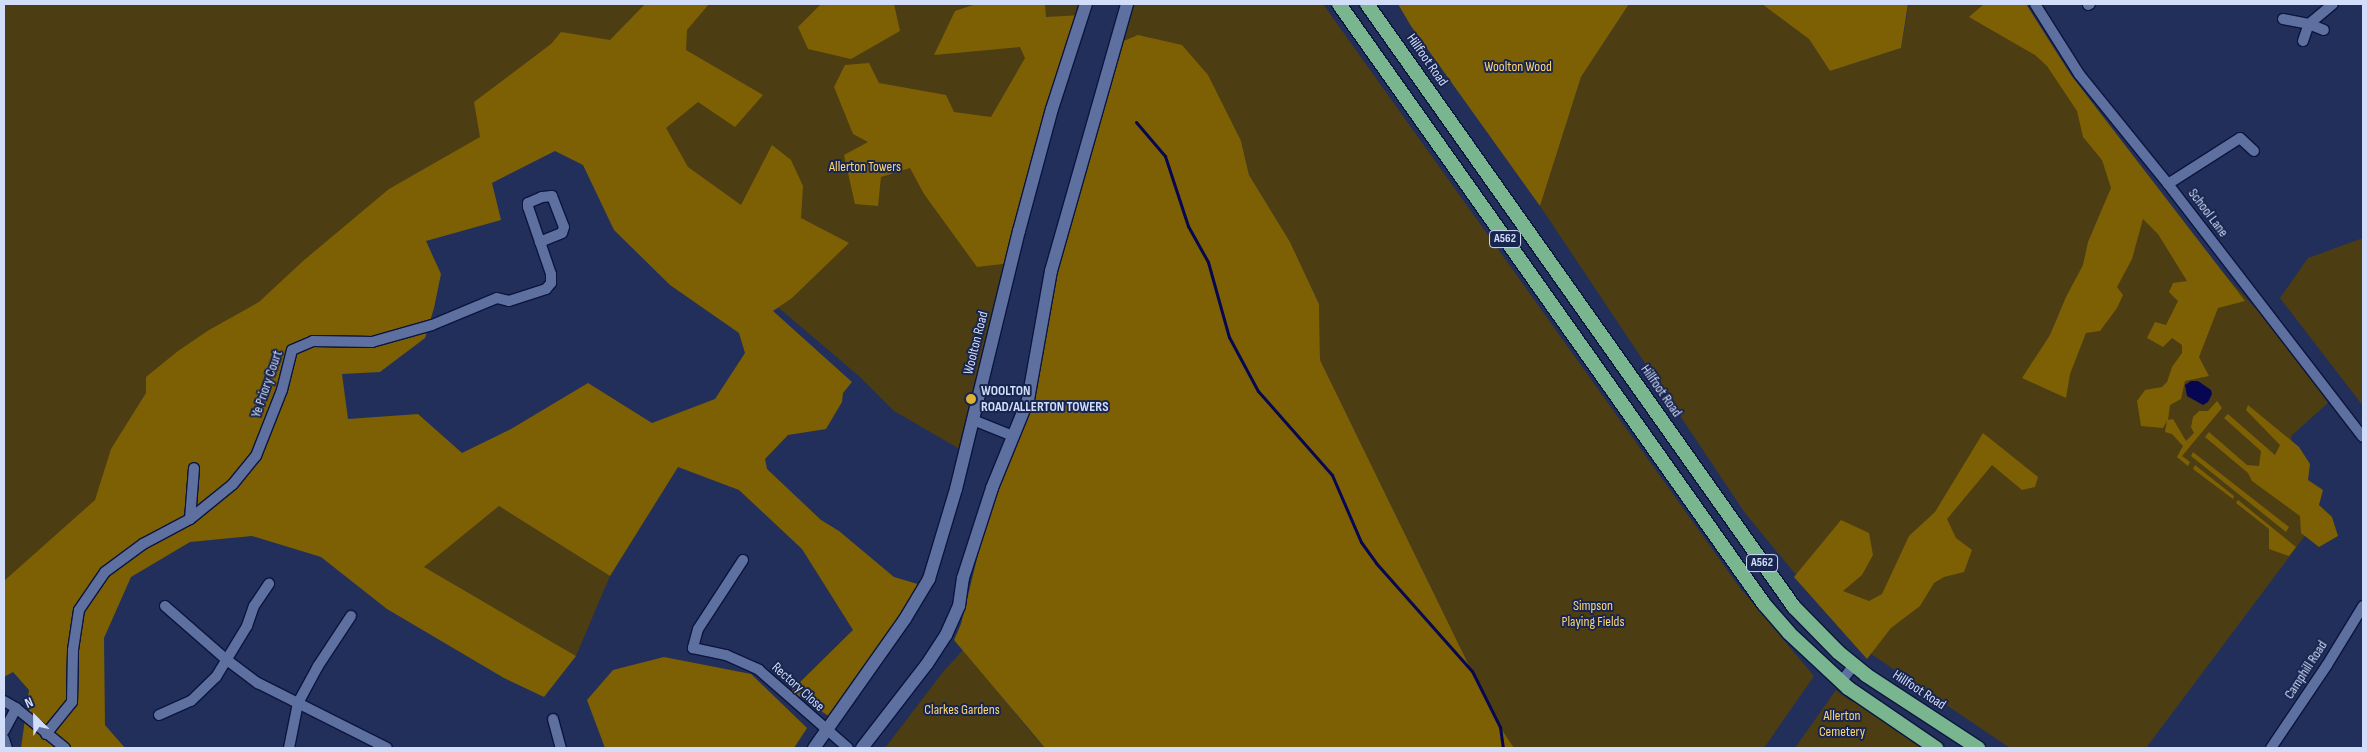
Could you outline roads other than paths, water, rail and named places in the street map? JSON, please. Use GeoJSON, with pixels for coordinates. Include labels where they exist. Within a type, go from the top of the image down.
{"type":"FeatureCollection","features":[{"type":"Feature","properties":{"kind":"highway","name":"A562"},"geometry":{"type":"LineString","coordinates":[[1339,4],[1739,570],[1789,634],[1841,682],[1882,713],[1936,748]]}},
{"type":"Feature","properties":{"kind":"highway","name":"Hillfoot Road"},"geometry":{"type":"LineString","coordinates":[[1367,4],[1794,607],[1854,665],[1978,748]]}},
{"type":"Feature","properties":{"kind":"main road","name":"Woolton Road"},"geometry":{"type":"LineString","coordinates":[[814,748],[905,619],[929,579],[947,521],[1052,109],[1086,4]]}},
{"type":"Feature","properties":{"kind":"main road"},"geometry":{"type":"LineString","coordinates":[[862,748],[946,636],[959,606],[963,578],[992,488],[1028,400],[1051,271],[1127,4]]}},
{"type":"Feature","properties":{"kind":"street","name":"School Lane"},"geometry":{"type":"LineString","coordinates":[[2035,4],[2079,74],[2168,184],[2363,437]]}},
{"type":"Feature","properties":{"kind":"street"},"geometry":{"type":"LineString","coordinates":[[2303,40],[2309,24],[2333,4]]}},
{"type":"Feature","properties":{"kind":"street"},"geometry":{"type":"LineString","coordinates":[[2283,19],[2309,24],[2324,30]]}},
{"type":"Feature","properties":{"kind":"street"},"geometry":{"type":"LineString","coordinates":[[2168,184],[2240,138],[2254,151]]}},
{"type":"Feature","properties":{"kind":"street"},"geometry":{"type":"LineString","coordinates":[[542,196],[552,196],[564,227],[562,233],[540,242],[528,203],[542,196]]}},
{"type":"Feature","properties":{"kind":"street","name":"Ye Priory Court"},"geometry":{"type":"LineString","coordinates":[[46,734],[72,702],[73,650],[78,610],[105,572],[143,544],[190,519],[234,484],[256,456],[282,390],[292,350],[314,341],[372,342],[432,325],[497,298],[509,301],[546,289],[552,283],[552,274],[540,242]]}},
{"type":"Feature","properties":{"kind":"street"},"geometry":{"type":"LineString","coordinates":[[972,420],[1013,436]]}},
{"type":"Feature","properties":{"kind":"street"},"geometry":{"type":"LineString","coordinates":[[190,519],[194,468]]}},
{"type":"Feature","properties":{"kind":"street","name":"Rectory Close"},"geometry":{"type":"LineString","coordinates":[[743,560],[698,629],[693,648],[726,655],[759,670],[826,731],[848,748]]}},
{"type":"Feature","properties":{"kind":"street"},"geometry":{"type":"LineString","coordinates":[[159,714],[191,701],[216,677],[247,626],[254,606],[269,584]]}},
{"type":"Feature","properties":{"kind":"street"},"geometry":{"type":"LineString","coordinates":[[165,606],[227,660],[258,683],[387,748]]}},
{"type":"Feature","properties":{"kind":"street","name":"Camphill Road"},"geometry":{"type":"LineString","coordinates":[[2271,748],[2328,665],[2363,606]]}},
{"type":"Feature","properties":{"kind":"street"},"geometry":{"type":"LineString","coordinates":[[289,748],[298,704],[318,666],[351,616]]}},
{"type":"Feature","properties":{"kind":"street"},"geometry":{"type":"LineString","coordinates":[[1841,682],[1854,665]]}},
{"type":"Feature","properties":{"kind":"street"},"geometry":{"type":"LineString","coordinates":[[4,701],[16,708],[65,748]]}},
{"type":"Feature","properties":{"kind":"street"},"geometry":{"type":"LineString","coordinates":[[4,731],[16,708]]}},
{"type":"Feature","properties":{"kind":"street"},"geometry":{"type":"LineString","coordinates":[[553,719],[561,748]]}},
{"type":"Feature","properties":{"kind":"street"},"geometry":{"type":"LineString","coordinates":[[4,739],[7,748]]}},
{"type":"Feature","properties":{"kind":"waterway"},"geometry":{"type":"LineString","coordinates":[[1136,122],[1165,156],[1188,226],[1208,262],[1229,337],[1258,391],[1332,475],[1361,542],[1376,563],[1472,671],[1500,727],[1503,748]]}},
{"type":"Feature","properties":{"kind":"place","name":"WOOLTON ROAD/ALLERTON TOWERS"},"geometry":{"type":"Point","coordinates":[971,399]}},
{"type":"Feature","properties":{"kind":"park label","name":"Woolton Wood"},"geometry":{"type":"Point","coordinates":[1518,67]}},
{"type":"Feature","properties":{"kind":"park label","name":"Allerton Towers"},"geometry":{"type":"Point","coordinates":[865,167]}},
{"type":"Feature","properties":{"kind":"park label","name":"Simpson Playing Fields"},"geometry":{"type":"Point","coordinates":[1593,614]}},
{"type":"Feature","properties":{"kind":"park label","name":"Clarkes Gardens"},"geometry":{"type":"Point","coordinates":[962,710]}},
{"type":"Feature","properties":{"kind":"park label","name":"Allerton Cemetery"},"geometry":{"type":"Point","coordinates":[1842,724]}}]}
